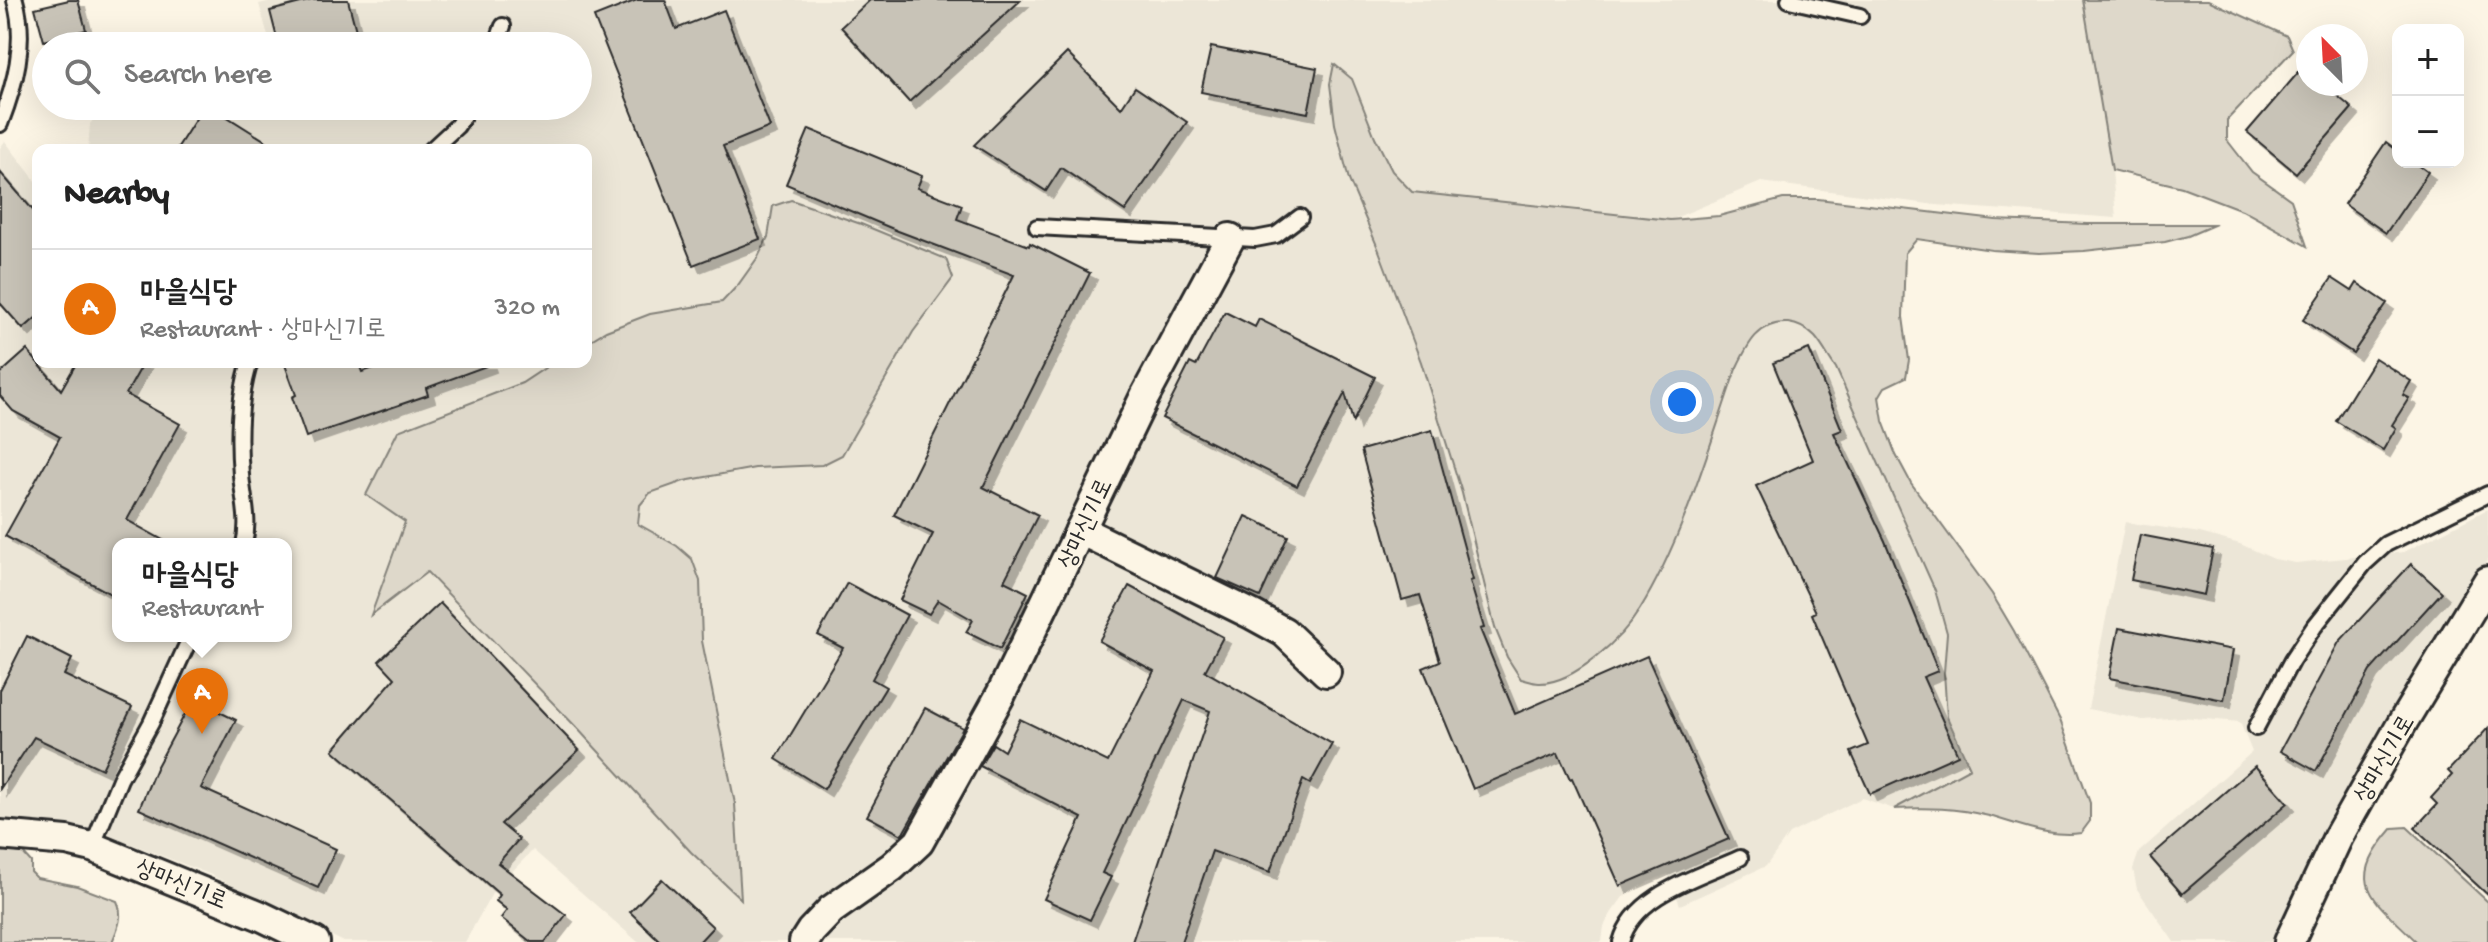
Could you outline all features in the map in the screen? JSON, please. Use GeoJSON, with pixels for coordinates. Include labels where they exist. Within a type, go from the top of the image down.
{"type":"FeatureCollection","features":[{"type":"Feature","properties":{"kind":"street","name":"상마신기로"},"geometry":{"type":"LineString","coordinates":[[804,942],[831,910],[892,867],[919,842],[1001,694],[1145,396],[1230,238]]}},
{"type":"Feature","properties":{"kind":"street"},"geometry":{"type":"LineString","coordinates":[[1080,530],[1284,632],[1326,672]]}},
{"type":"Feature","properties":{"kind":"street","name":"상마신기로"},"geometry":{"type":"LineString","coordinates":[[2289,942],[2338,837],[2488,581]]}},
{"type":"Feature","properties":{"kind":"street","name":"상마신기로"},"geometry":{"type":"LineString","coordinates":[[0,835],[67,841],[92,847],[261,916],[315,942]]}},
{"type":"Feature","properties":{"kind":"lane"},"geometry":{"type":"LineString","coordinates":[[0,124],[21,51],[15,0]]}},
{"type":"Feature","properties":{"kind":"lane"},"geometry":{"type":"LineString","coordinates":[[1789,0],[1860,16]]}},
{"type":"Feature","properties":{"kind":"lane"},"geometry":{"type":"LineString","coordinates":[[501,32],[503,26]]}},
{"type":"Feature","properties":{"kind":"lane"},"geometry":{"type":"LineString","coordinates":[[438,144],[461,120]]}},
{"type":"Feature","properties":{"kind":"lane"},"geometry":{"type":"LineString","coordinates":[[1037,227],[1255,239],[1276,235],[1300,217]]}},
{"type":"Feature","properties":{"kind":"lane"},"geometry":{"type":"LineString","coordinates":[[245,538],[247,515],[241,473],[241,418],[249,368]]}},
{"type":"Feature","properties":{"kind":"lane"},"geometry":{"type":"LineString","coordinates":[[2256,728],[2306,638],[2365,563],[2386,544],[2488,494]]}},
{"type":"Feature","properties":{"kind":"lane"},"geometry":{"type":"LineString","coordinates":[[92,847],[120,779],[151,723],[188,642]]}},
{"type":"Feature","properties":{"kind":"lane"},"geometry":{"type":"LineString","coordinates":[[1621,942],[1636,913],[1658,896],[1740,858]]}},
{"type":"Feature","properties":{"kind":"shaded area"},"geometry":{"type":"Polygon","coordinates":[[[275,0],[2083,0],[2112,170],[2116,218],[1936,205],[1761,182],[1670,220],[1412,192],[1392,171],[1352,79],[1333,64],[1349,180],[1421,362],[1462,493],[1486,595],[1675,538],[1736,369],[1761,329],[1778,323],[1797,324],[1815,337],[1836,368],[1935,590],[1947,633],[1944,672],[1947,717],[1970,768],[1894,809],[1862,798],[1789,834],[1766,866],[1680,905],[1668,874],[1646,883],[1623,897],[1604,926],[1602,942],[638,942],[533,850],[494,890],[465,942],[344,942],[209,874],[134,845],[81,828],[49,822],[0,819],[0,148],[5,141],[32,176],[32,368],[545,368],[522,383],[398,432],[405,522],[373,614],[427,571],[691,852],[740,898],[715,710],[702,641],[700,581],[691,559],[677,546],[638,524],[640,505],[650,493],[684,481],[755,468],[822,465],[842,455],[913,332],[953,279],[773,206],[768,237],[758,257],[722,302],[650,314],[592,339],[592,144],[88,144],[90,124],[93,120],[592,120],[592,32],[267,32],[259,4],[275,0]]]}},
{"type":"Feature","properties":{"kind":"shaded area"},"geometry":{"type":"Polygon","coordinates":[[[2083,0],[2208,0],[2287,36],[2293,50],[2227,120],[2227,140],[2252,172],[2291,200],[2307,246],[2242,210],[2182,187],[2112,170],[2083,0]]]}},
{"type":"Feature","properties":{"kind":"shaded area"},"geometry":{"type":"Polygon","coordinates":[[[1334,64],[1352,79],[1392,171],[1412,192],[1670,220],[1719,216],[1783,199],[1818,199],[1996,220],[2216,224],[2165,242],[2084,251],[2039,253],[1992,250],[1917,239],[1905,253],[1903,317],[1909,360],[1906,377],[1885,387],[1879,397],[1883,421],[1911,483],[1992,594],[2060,720],[2090,803],[2090,821],[2081,833],[2046,832],[1989,816],[1953,810],[1894,809],[1970,768],[1947,717],[1944,672],[1947,633],[1935,590],[1836,368],[1815,337],[1792,324],[1769,326],[1755,337],[1745,352],[1736,369],[1682,523],[1655,582],[1632,620],[1610,645],[1567,676],[1539,683],[1521,679],[1507,657],[1495,628],[1462,493],[1421,362],[1349,180],[1335,124],[1330,84],[1334,64]]]}},
{"type":"Feature","properties":{"kind":"shaded area"},"geometry":{"type":"Polygon","coordinates":[[[791,200],[861,224],[946,259],[953,278],[913,332],[842,455],[822,465],[755,468],[684,481],[650,493],[640,505],[638,524],[677,546],[692,559],[700,581],[702,641],[735,804],[741,899],[691,852],[427,572],[371,615],[405,522],[366,495],[398,431],[522,383],[545,368],[592,368],[592,339],[606,331],[650,314],[722,302],[758,257],[768,237],[773,206],[791,200]]]}},
{"type":"Feature","properties":{"kind":"shaded area"},"geometry":{"type":"Polygon","coordinates":[[[2488,509],[2488,559],[2378,736],[2338,808],[2273,942],[2174,942],[2137,889],[2133,869],[2139,852],[2252,752],[2240,722],[2182,717],[2143,720],[2088,709],[2125,522],[2200,533],[2240,544],[2274,559],[2296,563],[2404,552],[2488,509]]]}},
{"type":"Feature","properties":{"kind":"shaded area"},"geometry":{"type":"Polygon","coordinates":[[[2407,827],[2488,902],[2488,942],[2417,942],[2377,902],[2367,878],[2369,864],[2393,828],[2407,827]]]}},
{"type":"Feature","properties":{"kind":"shaded area"},"geometry":{"type":"Polygon","coordinates":[[[0,850],[23,853],[31,862],[31,872],[37,878],[77,886],[117,901],[120,917],[112,942],[0,942],[0,850]]]}},
{"type":"Feature","properties":{"kind":"building"},"geometry":{"type":"Polygon","coordinates":[[[78,0],[86,30],[42,32],[35,8],[78,0]]]}},
{"type":"Feature","properties":{"kind":"building"},"geometry":{"type":"Polygon","coordinates":[[[312,0],[348,0],[356,32],[275,32],[270,11],[312,0]]]}},
{"type":"Feature","properties":{"kind":"building"},"geometry":{"type":"Polygon","coordinates":[[[637,0],[665,0],[676,29],[724,10],[770,127],[723,146],[760,239],[693,265],[594,17],[637,0]]]}},
{"type":"Feature","properties":{"kind":"building"},"geometry":{"type":"Polygon","coordinates":[[[870,0],[1021,0],[909,102],[841,27],[870,0]]]}},
{"type":"Feature","properties":{"kind":"building"},"geometry":{"type":"Polygon","coordinates":[[[1211,47],[1317,68],[1308,113],[1201,92],[1211,47]]]}},
{"type":"Feature","properties":{"kind":"building"},"geometry":{"type":"Polygon","coordinates":[[[1067,53],[1121,108],[1135,87],[1187,122],[1125,211],[1061,168],[1046,191],[974,145],[1067,53]]]}},
{"type":"Feature","properties":{"kind":"building"},"geometry":{"type":"Polygon","coordinates":[[[2296,75],[2296,96],[2338,96],[2352,108],[2296,173],[2247,132],[2296,75]]]}},
{"type":"Feature","properties":{"kind":"building"},"geometry":{"type":"Polygon","coordinates":[[[195,120],[232,120],[270,144],[180,144],[195,120]]]}},
{"type":"Feature","properties":{"kind":"building"},"geometry":{"type":"Polygon","coordinates":[[[809,129],[922,176],[917,188],[962,205],[957,219],[1029,246],[1030,243],[1090,273],[983,487],[1038,515],[1004,581],[1028,593],[1000,649],[966,632],[973,620],[938,600],[929,614],[900,600],[933,534],[894,515],[1014,275],[786,184],[809,129]]]}},
{"type":"Feature","properties":{"kind":"building"},"geometry":{"type":"Polygon","coordinates":[[[2386,142],[2392,146],[2392,168],[2422,168],[2428,172],[2386,233],[2344,204],[2386,142]]]}},
{"type":"Feature","properties":{"kind":"building"},"geometry":{"type":"Polygon","coordinates":[[[0,172],[32,209],[32,321],[23,329],[0,303],[0,172]]]}},
{"type":"Feature","properties":{"kind":"building"},"geometry":{"type":"Polygon","coordinates":[[[2332,278],[2352,291],[2357,283],[2387,303],[2353,353],[2303,320],[2332,278]]]}},
{"type":"Feature","properties":{"kind":"building"},"geometry":{"type":"Polygon","coordinates":[[[1225,312],[1255,327],[1259,319],[1375,377],[1353,422],[1345,393],[1297,486],[1162,418],[1190,363],[1196,366],[1225,312]]]}},
{"type":"Feature","properties":{"kind":"building"},"geometry":{"type":"Polygon","coordinates":[[[1809,349],[1842,430],[1834,433],[1885,541],[1938,671],[1923,677],[1958,755],[1870,794],[1851,752],[1868,745],[1812,614],[1816,612],[1756,486],[1813,460],[1773,363],[1809,349]]]}},
{"type":"Feature","properties":{"kind":"building"},"geometry":{"type":"Polygon","coordinates":[[[27,350],[32,356],[32,368],[42,368],[61,390],[74,368],[141,368],[126,394],[180,424],[127,520],[159,538],[112,538],[112,595],[5,536],[60,437],[13,411],[0,396],[0,374],[27,350]]]}},
{"type":"Feature","properties":{"kind":"building"},"geometry":{"type":"Polygon","coordinates":[[[2375,358],[2411,381],[2403,395],[2409,398],[2392,425],[2396,428],[2383,450],[2336,421],[2375,358]]]}},
{"type":"Feature","properties":{"kind":"building"},"geometry":{"type":"Polygon","coordinates":[[[286,368],[360,368],[362,372],[374,368],[481,368],[426,388],[428,395],[306,437],[292,397],[296,395],[286,368]]]}},
{"type":"Feature","properties":{"kind":"building"},"geometry":{"type":"Polygon","coordinates":[[[1432,430],[1473,580],[1470,581],[1484,628],[1480,629],[1515,714],[1647,656],[1729,839],[1620,886],[1558,753],[1473,789],[1423,668],[1440,661],[1420,595],[1402,600],[1361,450],[1432,430]]]}},
{"type":"Feature","properties":{"kind":"building"},"geometry":{"type":"Polygon","coordinates":[[[1246,516],[1288,536],[1260,597],[1217,578],[1246,516]]]}},
{"type":"Feature","properties":{"kind":"building"},"geometry":{"type":"Polygon","coordinates":[[[2140,535],[2213,549],[2204,595],[2131,580],[2140,535]]]}},
{"type":"Feature","properties":{"kind":"building"},"geometry":{"type":"Polygon","coordinates":[[[2411,564],[2442,592],[2370,671],[2316,771],[2280,751],[2339,642],[2411,564]]]}},
{"type":"Feature","properties":{"kind":"building"},"geometry":{"type":"Polygon","coordinates":[[[847,583],[907,615],[872,679],[886,687],[824,789],[776,759],[843,648],[818,635],[847,583]]]}},
{"type":"Feature","properties":{"kind":"building"},"geometry":{"type":"Polygon","coordinates":[[[1129,586],[1223,637],[1205,671],[1332,744],[1310,784],[1303,780],[1270,872],[1212,851],[1181,942],[1132,942],[1210,711],[1184,700],[1102,873],[1111,877],[1090,920],[1044,899],[1082,818],[980,766],[993,744],[1004,751],[1020,719],[1108,762],[1154,671],[1099,641],[1129,586]]]}},
{"type":"Feature","properties":{"kind":"building"},"geometry":{"type":"Polygon","coordinates":[[[440,603],[579,750],[501,824],[519,839],[498,863],[566,915],[545,942],[531,942],[501,918],[507,910],[496,901],[500,895],[333,750],[395,678],[379,661],[440,603]]]}},
{"type":"Feature","properties":{"kind":"building"},"geometry":{"type":"Polygon","coordinates":[[[2119,628],[2233,650],[2224,700],[2109,678],[2119,628]]]}},
{"type":"Feature","properties":{"kind":"building"},"geometry":{"type":"Polygon","coordinates":[[[27,636],[72,659],[64,675],[132,707],[102,769],[34,737],[0,789],[0,690],[27,636]]]}},
{"type":"Feature","properties":{"kind":"building"},"geometry":{"type":"Polygon","coordinates":[[[193,699],[236,720],[201,788],[336,849],[318,888],[139,809],[156,768],[193,699]]]}},
{"type":"Feature","properties":{"kind":"building"},"geometry":{"type":"Polygon","coordinates":[[[925,708],[963,728],[902,835],[867,816],[925,708]]]}},
{"type":"Feature","properties":{"kind":"building"},"geometry":{"type":"Polygon","coordinates":[[[2488,728],[2488,895],[2415,828],[2437,804],[2431,798],[2452,775],[2448,771],[2488,728]]]}},
{"type":"Feature","properties":{"kind":"building"},"geometry":{"type":"Polygon","coordinates":[[[2255,766],[2288,803],[2182,894],[2150,857],[2255,766]]]}},
{"type":"Feature","properties":{"kind":"building"},"geometry":{"type":"Polygon","coordinates":[[[662,879],[713,927],[699,942],[661,942],[630,912],[662,879]]]}},
{"type":"Feature","properties":{"kind":"place","name":"마을식당"},"geometry":{"type":"Point","coordinates":[202,734]}}]}
